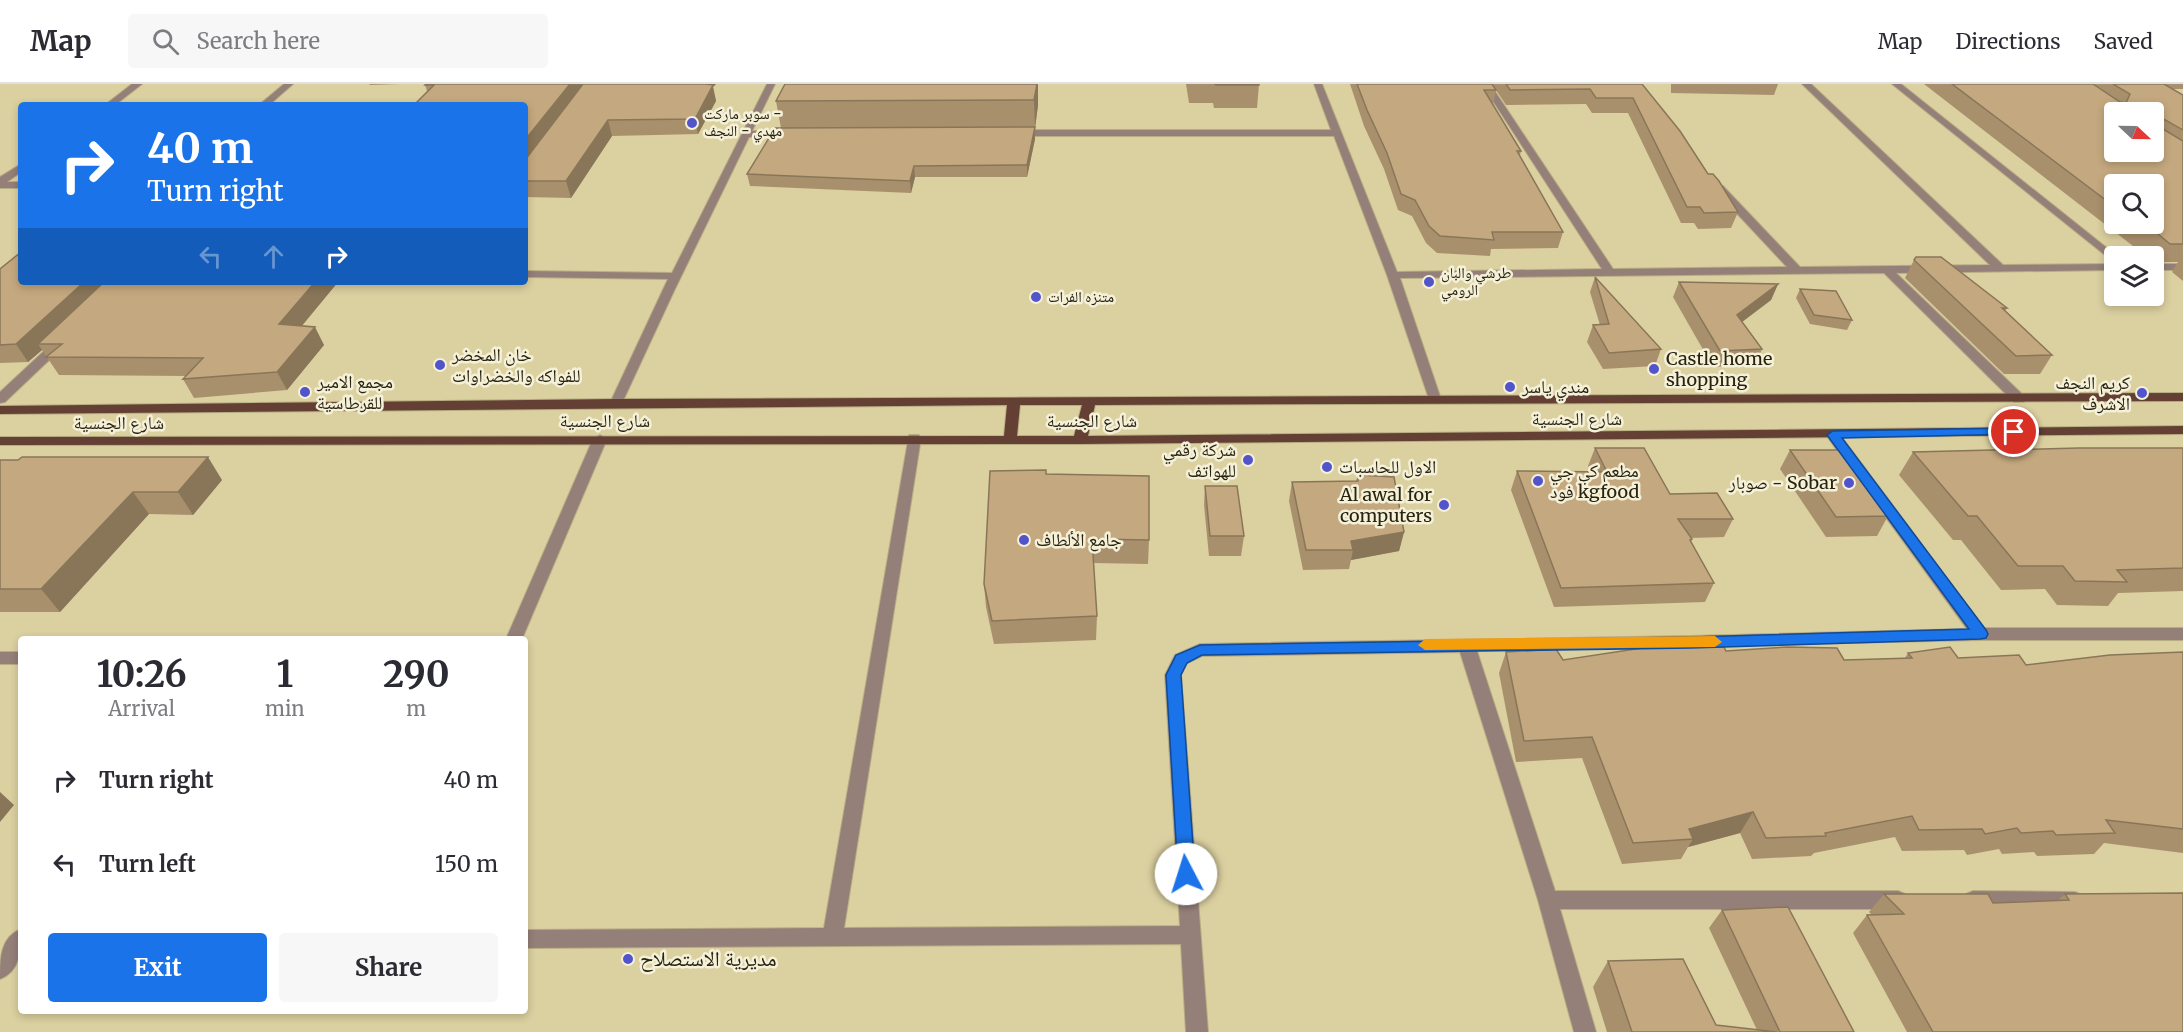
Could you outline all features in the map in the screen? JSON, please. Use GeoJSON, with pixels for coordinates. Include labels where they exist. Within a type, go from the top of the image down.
{"type":"FeatureCollection","features":[{"type":"Feature","properties":{"kind":"main road","name":"شارع الجنسية"},"geometry":{"type":"LineString","coordinates":[[0,410],[616,403],[2183,397]]}},
{"type":"Feature","properties":{"kind":"main road"},"geometry":{"type":"LineString","coordinates":[[1010,439],[1014,401]]}},
{"type":"Feature","properties":{"kind":"main road"},"geometry":{"type":"LineString","coordinates":[[1080,440],[1089,401]]}},
{"type":"Feature","properties":{"kind":"main road","name":"شارع الجنسية"},"geometry":{"type":"LineString","coordinates":[[0,441],[914,438],[1080,440],[1833,435],[2183,430]]}},
{"type":"Feature","properties":{"kind":"street"},"geometry":{"type":"LineString","coordinates":[[113,102],[138,84]]}},
{"type":"Feature","properties":{"kind":"street"},"geometry":{"type":"LineString","coordinates":[[267,102],[289,84]]}},
{"type":"Feature","properties":{"kind":"street"},"geometry":{"type":"LineString","coordinates":[[616,403],[771,84]]}},
{"type":"Feature","properties":{"kind":"street"},"geometry":{"type":"LineString","coordinates":[[1318,84],[1393,275],[1435,399]]}},
{"type":"Feature","properties":{"kind":"street"},"geometry":{"type":"LineString","coordinates":[[1486,84],[1610,273]]}},
{"type":"Feature","properties":{"kind":"street"},"geometry":{"type":"LineString","coordinates":[[1806,84],[2001,268]]}},
{"type":"Feature","properties":{"kind":"street"},"geometry":{"type":"LineString","coordinates":[[1896,84],[2104,251]]}},
{"type":"Feature","properties":{"kind":"street"},"geometry":{"type":"LineString","coordinates":[[1006,133],[1337,133]]}},
{"type":"Feature","properties":{"kind":"street"},"geometry":{"type":"LineString","coordinates":[[746,134],[806,134]]}},
{"type":"Feature","properties":{"kind":"street"},"geometry":{"type":"LineString","coordinates":[[0,184],[18,169]]}},
{"type":"Feature","properties":{"kind":"street"},"geometry":{"type":"LineString","coordinates":[[1713,182],[1797,271]]}},
{"type":"Feature","properties":{"kind":"street"},"geometry":{"type":"LineString","coordinates":[[0,184],[18,185]]}},
{"type":"Feature","properties":{"kind":"street"},"geometry":{"type":"LineString","coordinates":[[1393,275],[2104,267]]}},
{"type":"Feature","properties":{"kind":"street"},"geometry":{"type":"LineString","coordinates":[[2164,267],[2183,267]]}},
{"type":"Feature","properties":{"kind":"street"},"geometry":{"type":"LineString","coordinates":[[1887,270],[2019,399]]}},
{"type":"Feature","properties":{"kind":"street"},"geometry":{"type":"LineString","coordinates":[[528,274],[676,276]]}},
{"type":"Feature","properties":{"kind":"street"},"geometry":{"type":"LineString","coordinates":[[0,399],[74,329]]}},
{"type":"Feature","properties":{"kind":"street"},"geometry":{"type":"LineString","coordinates":[[1833,435],[1980,634]]}},
{"type":"Feature","properties":{"kind":"street"},"geometry":{"type":"LineString","coordinates":[[833,937],[914,438]]}},
{"type":"Feature","properties":{"kind":"street"},"geometry":{"type":"LineString","coordinates":[[515,636],[600,439]]}},
{"type":"Feature","properties":{"kind":"street"},"geometry":{"type":"LineString","coordinates":[[1197,1032],[1173,675],[1181,659],[1200,650],[1691,642],[1980,634],[2183,634]]}},
{"type":"Feature","properties":{"kind":"street"},"geometry":{"type":"LineString","coordinates":[[1466,644],[1548,900],[1585,1032]]}},
{"type":"Feature","properties":{"kind":"street"},"geometry":{"type":"LineString","coordinates":[[0,658],[18,658]]}},
{"type":"Feature","properties":{"kind":"street"},"geometry":{"type":"LineString","coordinates":[[1548,900],[1920,900]]}},
{"type":"Feature","properties":{"kind":"street"},"geometry":{"type":"LineString","coordinates":[[1955,900],[2099,901]]}},
{"type":"Feature","properties":{"kind":"street"},"geometry":{"type":"LineString","coordinates":[[528,939],[1191,935]]}},
{"type":"Feature","properties":{"kind":"street"},"geometry":{"type":"LineString","coordinates":[[0,969],[18,945]]}},
{"type":"Feature","properties":{"kind":"building"},"geometry":{"type":"Polygon","coordinates":[[[570,84],[528,136],[528,102],[417,102],[434,85],[425,85],[570,84]]]}},
{"type":"Feature","properties":{"kind":"building"},"geometry":{"type":"Polygon","coordinates":[[[583,84],[713,85],[695,119],[608,120],[566,181],[528,181],[528,156],[583,84]]]}},
{"type":"Feature","properties":{"kind":"building"},"geometry":{"type":"Polygon","coordinates":[[[785,84],[1037,84],[1034,100],[776,101],[785,84]]]}},
{"type":"Feature","properties":{"kind":"building"},"geometry":{"type":"Polygon","coordinates":[[[1259,84],[1259,85],[1216,85],[1259,84]]]}},
{"type":"Feature","properties":{"kind":"building"},"geometry":{"type":"Polygon","coordinates":[[[1357,84],[1492,84],[1496,90],[1484,90],[1521,151],[1517,151],[1563,232],[1492,232],[1494,240],[1440,236],[1429,226],[1415,200],[1401,194],[1387,153],[1357,84]]]}},
{"type":"Feature","properties":{"kind":"building"},"geometry":{"type":"Polygon","coordinates":[[[1506,84],[1642,84],[1680,131],[1708,174],[1713,174],[1719,181],[1738,212],[1704,213],[1700,207],[1687,207],[1633,98],[1596,98],[1590,89],[1510,90],[1506,84]]]}},
{"type":"Feature","properties":{"kind":"building"},"geometry":{"type":"Polygon","coordinates":[[[1952,84],[2093,84],[2120,102],[2104,102],[2104,162],[2164,162],[2164,130],[2183,141],[2183,244],[2170,244],[2158,234],[2164,234],[2164,174],[2104,174],[2104,199],[1952,84]]]}},
{"type":"Feature","properties":{"kind":"building"},"geometry":{"type":"Polygon","coordinates":[[[2113,84],[2164,84],[2183,95],[2183,130],[2164,119],[2164,102],[2126,102],[2130,94],[2113,84]]]}},
{"type":"Feature","properties":{"kind":"building"},"geometry":{"type":"Polygon","coordinates":[[[1035,127],[1027,165],[914,166],[910,181],[747,174],[775,128],[1035,127]]]}},
{"type":"Feature","properties":{"kind":"building"},"geometry":{"type":"Polygon","coordinates":[[[18,254],[18,285],[81,285],[16,344],[0,345],[0,269],[18,254]]]}},
{"type":"Feature","properties":{"kind":"building"},"geometry":{"type":"Polygon","coordinates":[[[1916,257],[1941,257],[2007,308],[2002,308],[2052,355],[2016,356],[1914,260],[1916,257]]]}},
{"type":"Feature","properties":{"kind":"building"},"geometry":{"type":"Polygon","coordinates":[[[1595,277],[1661,349],[1609,353],[1593,325],[1609,324],[1595,277]]]}},
{"type":"Feature","properties":{"kind":"building"},"geometry":{"type":"Polygon","coordinates":[[[1679,282],[1778,284],[1737,315],[1762,349],[1720,351],[1679,282]]]}},
{"type":"Feature","properties":{"kind":"building"},"geometry":{"type":"Polygon","coordinates":[[[101,285],[312,285],[279,324],[315,327],[277,372],[183,379],[203,358],[46,357],[62,344],[38,344],[101,285]]]}},
{"type":"Feature","properties":{"kind":"building"},"geometry":{"type":"Polygon","coordinates":[[[1800,289],[1836,291],[1852,320],[1814,315],[1800,289]]]}},
{"type":"Feature","properties":{"kind":"building"},"geometry":{"type":"Polygon","coordinates":[[[1595,448],[1644,448],[1670,494],[1717,493],[1733,519],[1678,519],[1692,539],[1690,540],[1714,583],[1561,588],[1517,471],[1607,472],[1595,448]]]}},
{"type":"Feature","properties":{"kind":"building"},"geometry":{"type":"Polygon","coordinates":[[[2183,448],[2183,568],[2117,570],[2127,582],[2075,581],[2063,566],[2018,566],[1977,516],[1968,516],[1913,452],[2183,448]]]}},
{"type":"Feature","properties":{"kind":"building"},"geometry":{"type":"Polygon","coordinates":[[[1790,450],[1839,450],[1888,516],[1836,517],[1790,450]]]}},
{"type":"Feature","properties":{"kind":"building"},"geometry":{"type":"Polygon","coordinates":[[[22,457],[208,457],[178,492],[133,492],[41,589],[0,589],[0,460],[18,460],[22,457]]]}},
{"type":"Feature","properties":{"kind":"building"},"geometry":{"type":"Polygon","coordinates":[[[1046,470],[1046,474],[1149,476],[1149,540],[1092,539],[1097,616],[992,621],[984,584],[990,471],[1046,470]]]}},
{"type":"Feature","properties":{"kind":"building"},"geometry":{"type":"Polygon","coordinates":[[[1358,475],[1394,477],[1404,532],[1351,541],[1353,550],[1306,550],[1292,482],[1358,481],[1358,475]]]}},
{"type":"Feature","properties":{"kind":"building"},"geometry":{"type":"Polygon","coordinates":[[[1205,486],[1237,486],[1244,536],[1210,536],[1205,486]]]}},
{"type":"Feature","properties":{"kind":"building"},"geometry":{"type":"Polygon","coordinates":[[[1675,643],[1724,647],[1726,651],[1787,647],[1837,648],[1844,660],[1912,658],[1908,653],[1950,647],[1958,658],[2019,655],[2026,665],[2110,655],[2183,652],[2183,829],[2106,820],[2115,833],[2056,835],[2053,831],[2021,833],[2017,828],[1985,834],[1982,829],[1919,830],[1912,816],[1825,833],[1826,836],[1766,838],[1753,812],[1689,829],[1693,839],[1633,843],[1592,737],[1524,741],[1506,652],[1556,649],[1563,660],[1675,643]]]}},
{"type":"Feature","properties":{"kind":"building"},"geometry":{"type":"Polygon","coordinates":[[[2183,893],[2183,1032],[1933,1032],[1867,915],[1904,914],[1884,894],[1988,894],[1993,903],[2069,900],[2065,894],[2183,893]]]}},
{"type":"Feature","properties":{"kind":"building"},"geometry":{"type":"Polygon","coordinates":[[[1788,907],[1854,1032],[1780,1032],[1722,910],[1788,907]]]}},
{"type":"Feature","properties":{"kind":"building"},"geometry":{"type":"Polygon","coordinates":[[[1683,959],[1716,1025],[1777,1032],[1632,1032],[1608,961],[1683,959]]]}},
{"type":"Feature","properties":{"kind":"slow traffic"},"geometry":{"type":"LineString","coordinates":[[1425,645],[1715,642]]}},
{"type":"Feature","properties":{"kind":"place","name":"سوبر ماركت - مهدي - النجف"},"geometry":{"type":"Point","coordinates":[692,123]}},
{"type":"Feature","properties":{"kind":"place","name":"طرشي والبان الرومي"},"geometry":{"type":"Point","coordinates":[1429,282]}},
{"type":"Feature","properties":{"kind":"place","name":"متنزه الفرات"},"geometry":{"type":"Point","coordinates":[1036,297]}},
{"type":"Feature","properties":{"kind":"place","name":"خان المخضر للفواكه والخضراوات"},"geometry":{"type":"Point","coordinates":[440,365]}},
{"type":"Feature","properties":{"kind":"place","name":"Castle home shopping"},"geometry":{"type":"Point","coordinates":[1654,369]}},
{"type":"Feature","properties":{"kind":"place","name":"مندي ياسر"},"geometry":{"type":"Point","coordinates":[1510,387]}},
{"type":"Feature","properties":{"kind":"place","name":"مجمع الامير للقرطاسية"},"geometry":{"type":"Point","coordinates":[305,392]}},
{"type":"Feature","properties":{"kind":"place","name":"كريم النجف الاشرف"},"geometry":{"type":"Point","coordinates":[2142,393]}},
{"type":"Feature","properties":{"kind":"place","name":"شركة رقمي للهواتف"},"geometry":{"type":"Point","coordinates":[1248,460]}},
{"type":"Feature","properties":{"kind":"place","name":"الاول للحاسبات"},"geometry":{"type":"Point","coordinates":[1327,467]}},
{"type":"Feature","properties":{"kind":"place","name":"مطعم کي جي فود kgfood"},"geometry":{"type":"Point","coordinates":[1538,481]}},
{"type":"Feature","properties":{"kind":"place","name":"صوبار - Sobar"},"geometry":{"type":"Point","coordinates":[1849,483]}},
{"type":"Feature","properties":{"kind":"place","name":"Al awal for computers"},"geometry":{"type":"Point","coordinates":[1444,505]}},
{"type":"Feature","properties":{"kind":"place","name":"جامع الألطاف"},"geometry":{"type":"Point","coordinates":[1024,540]}},
{"type":"Feature","properties":{"kind":"place","name":"مديرية الاستصلاح"},"geometry":{"type":"Point","coordinates":[628,959]}},
{"type":"Feature","properties":{"kind":"route"},"geometry":{"type":"LineString","coordinates":[[1186,874],[1173,675],[1181,659],[1200,650],[1691,642],[1980,634],[1833,435],[2014,432]]}}]}
